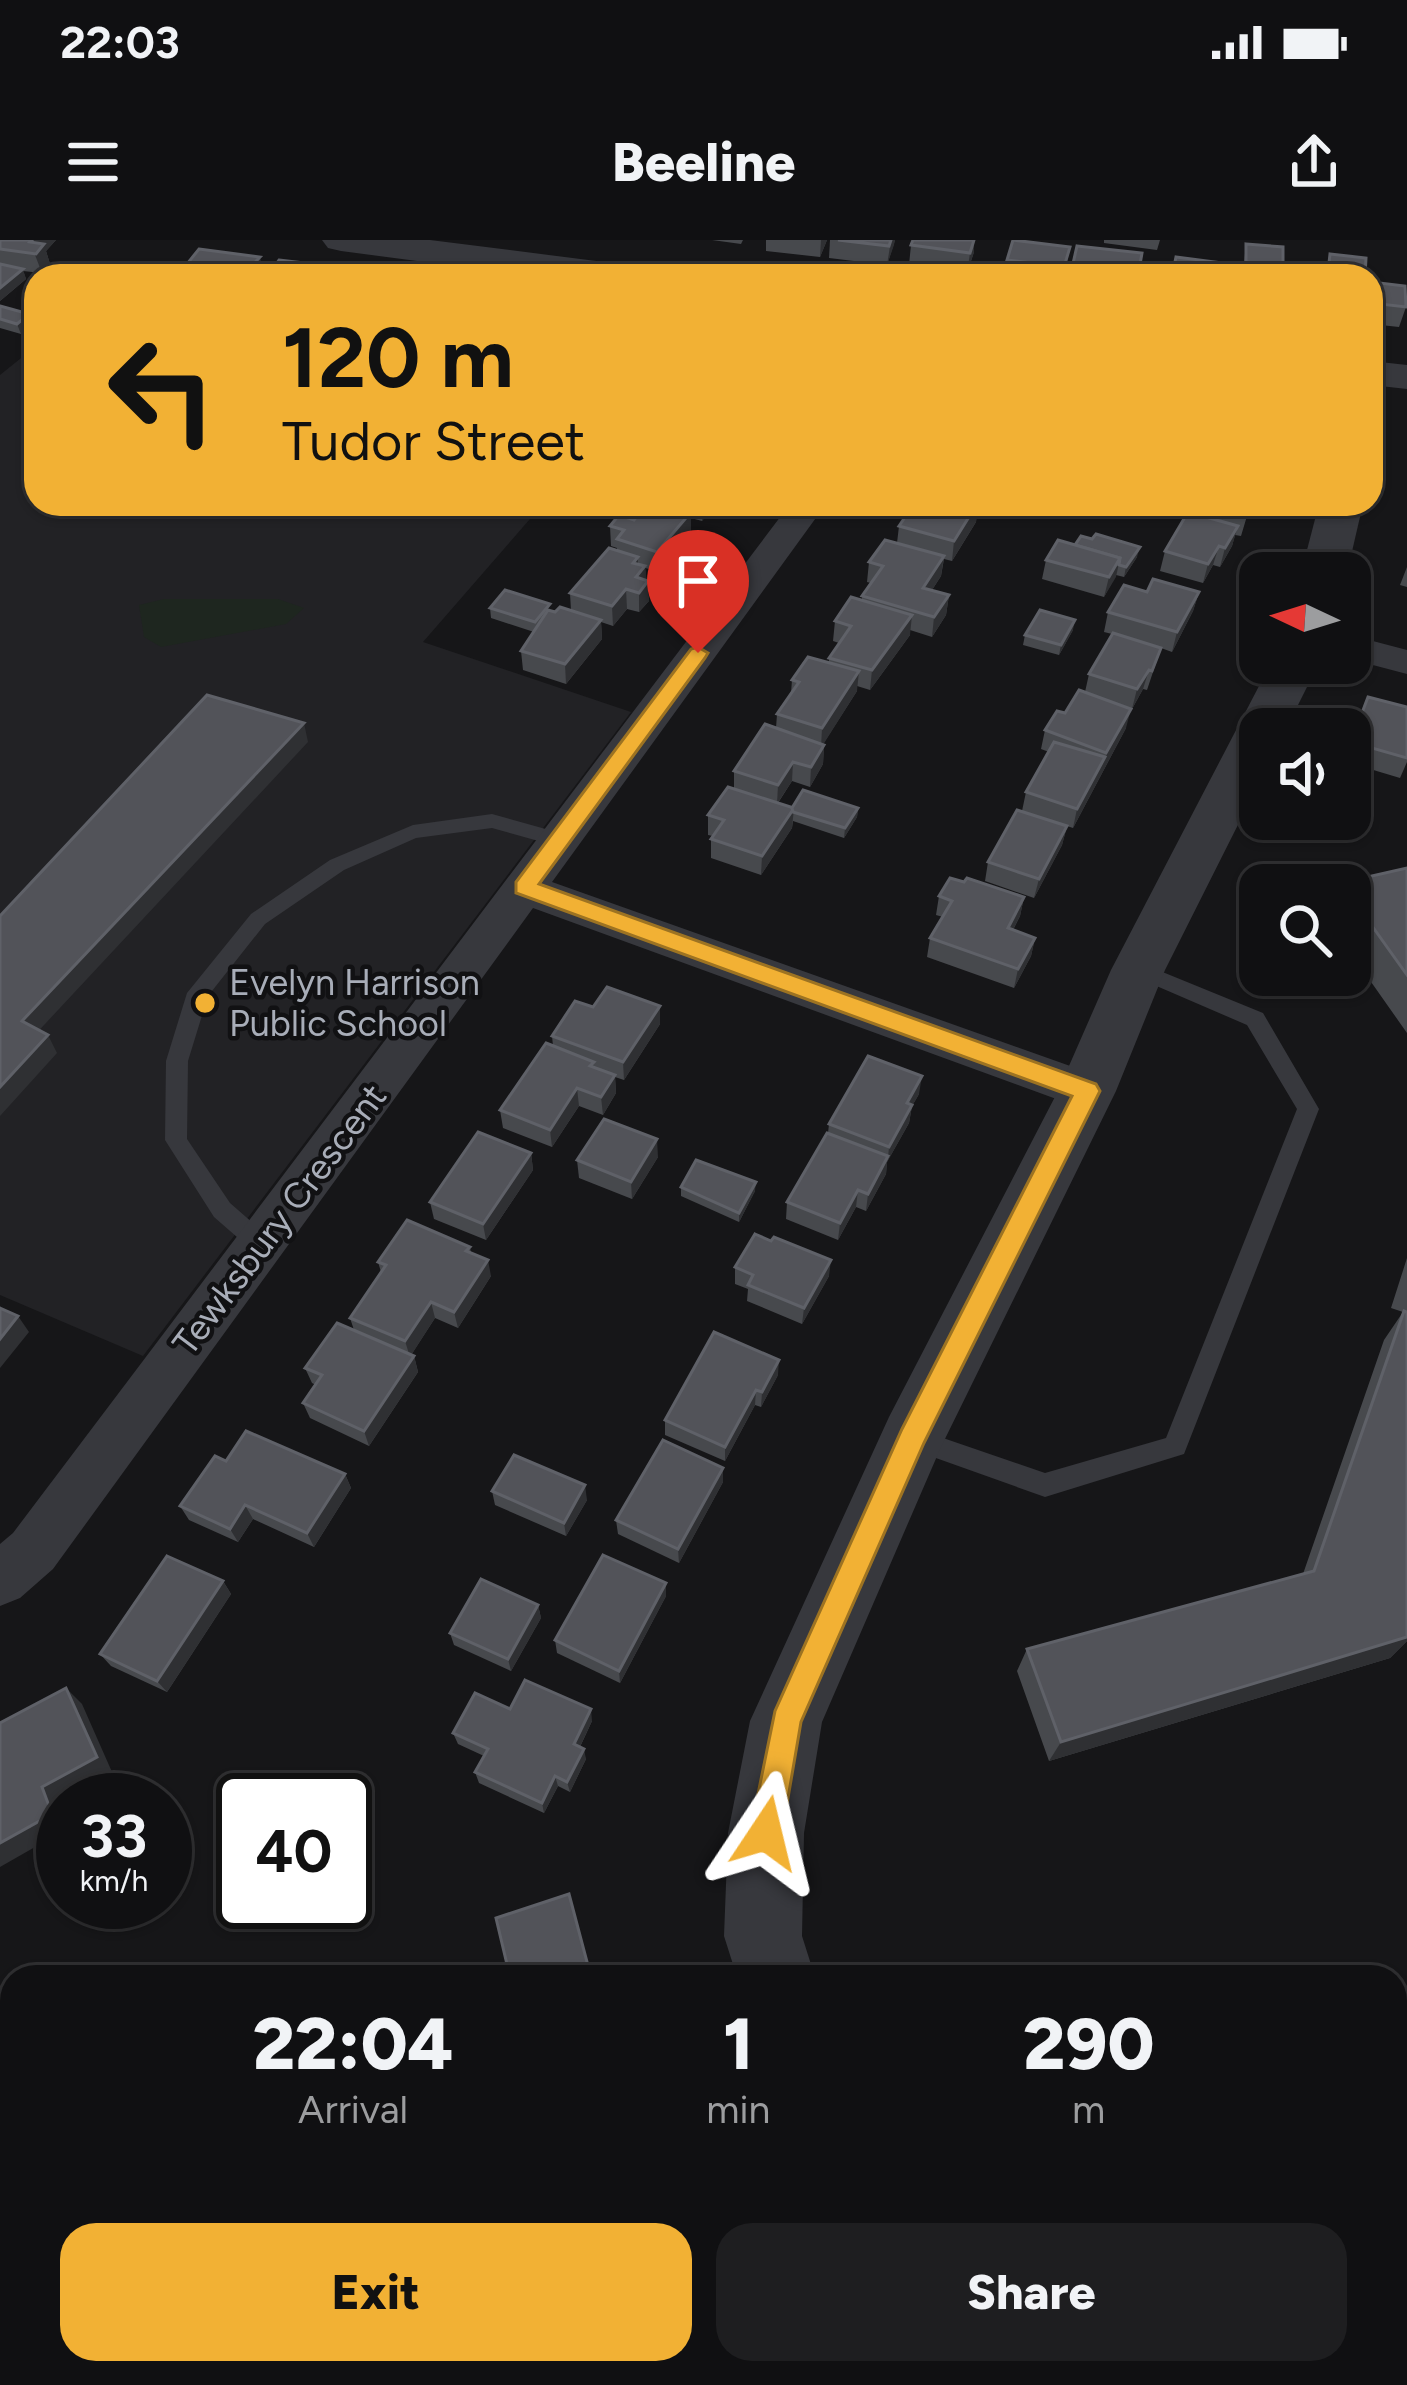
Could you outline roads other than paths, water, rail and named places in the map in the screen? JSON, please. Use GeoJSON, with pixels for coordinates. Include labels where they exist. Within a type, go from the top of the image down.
{"type":"FeatureCollection","features":[{"type":"Feature","properties":{"kind":"street"},"geometry":{"type":"LineString","coordinates":[[341,240],[527,264]]}},
{"type":"Feature","properties":{"kind":"street","name":"Tewksbury Crescent"},"geometry":{"type":"LineString","coordinates":[[0,1580],[33,1551],[799,516]]}},
{"type":"Feature","properties":{"kind":"street"},"geometry":{"type":"LineString","coordinates":[[1329,552],[1338,516]]}},
{"type":"Feature","properties":{"kind":"street"},"geometry":{"type":"LineString","coordinates":[[1371,653],[1407,662]]}},
{"type":"Feature","properties":{"kind":"street"},"geometry":{"type":"LineString","coordinates":[[772,1965],[763,1936],[766,1833],[786,1721],[912,1438],[1087,1091],[1138,970],[1239,773]]}},
{"type":"Feature","properties":{"kind":"street"},"geometry":{"type":"LineString","coordinates":[[524,888],[1087,1091]]}},
{"type":"Feature","properties":{"kind":"lane"},"geometry":{"type":"LineString","coordinates":[[260,1244],[222,1210],[176,1140],[177,1061],[198,993],[258,919],[337,866],[412,832],[492,821],[560,840]]}},
{"type":"Feature","properties":{"kind":"lane"},"geometry":{"type":"LineString","coordinates":[[912,1438],[1045,1485],[1175,1446],[1308,1109],[1255,1019],[1138,970]]}},
{"type":"Feature","properties":{"kind":"place","name":"Evelyn Harrison Public School"},"geometry":{"type":"Point","coordinates":[205,1003]}}]}
